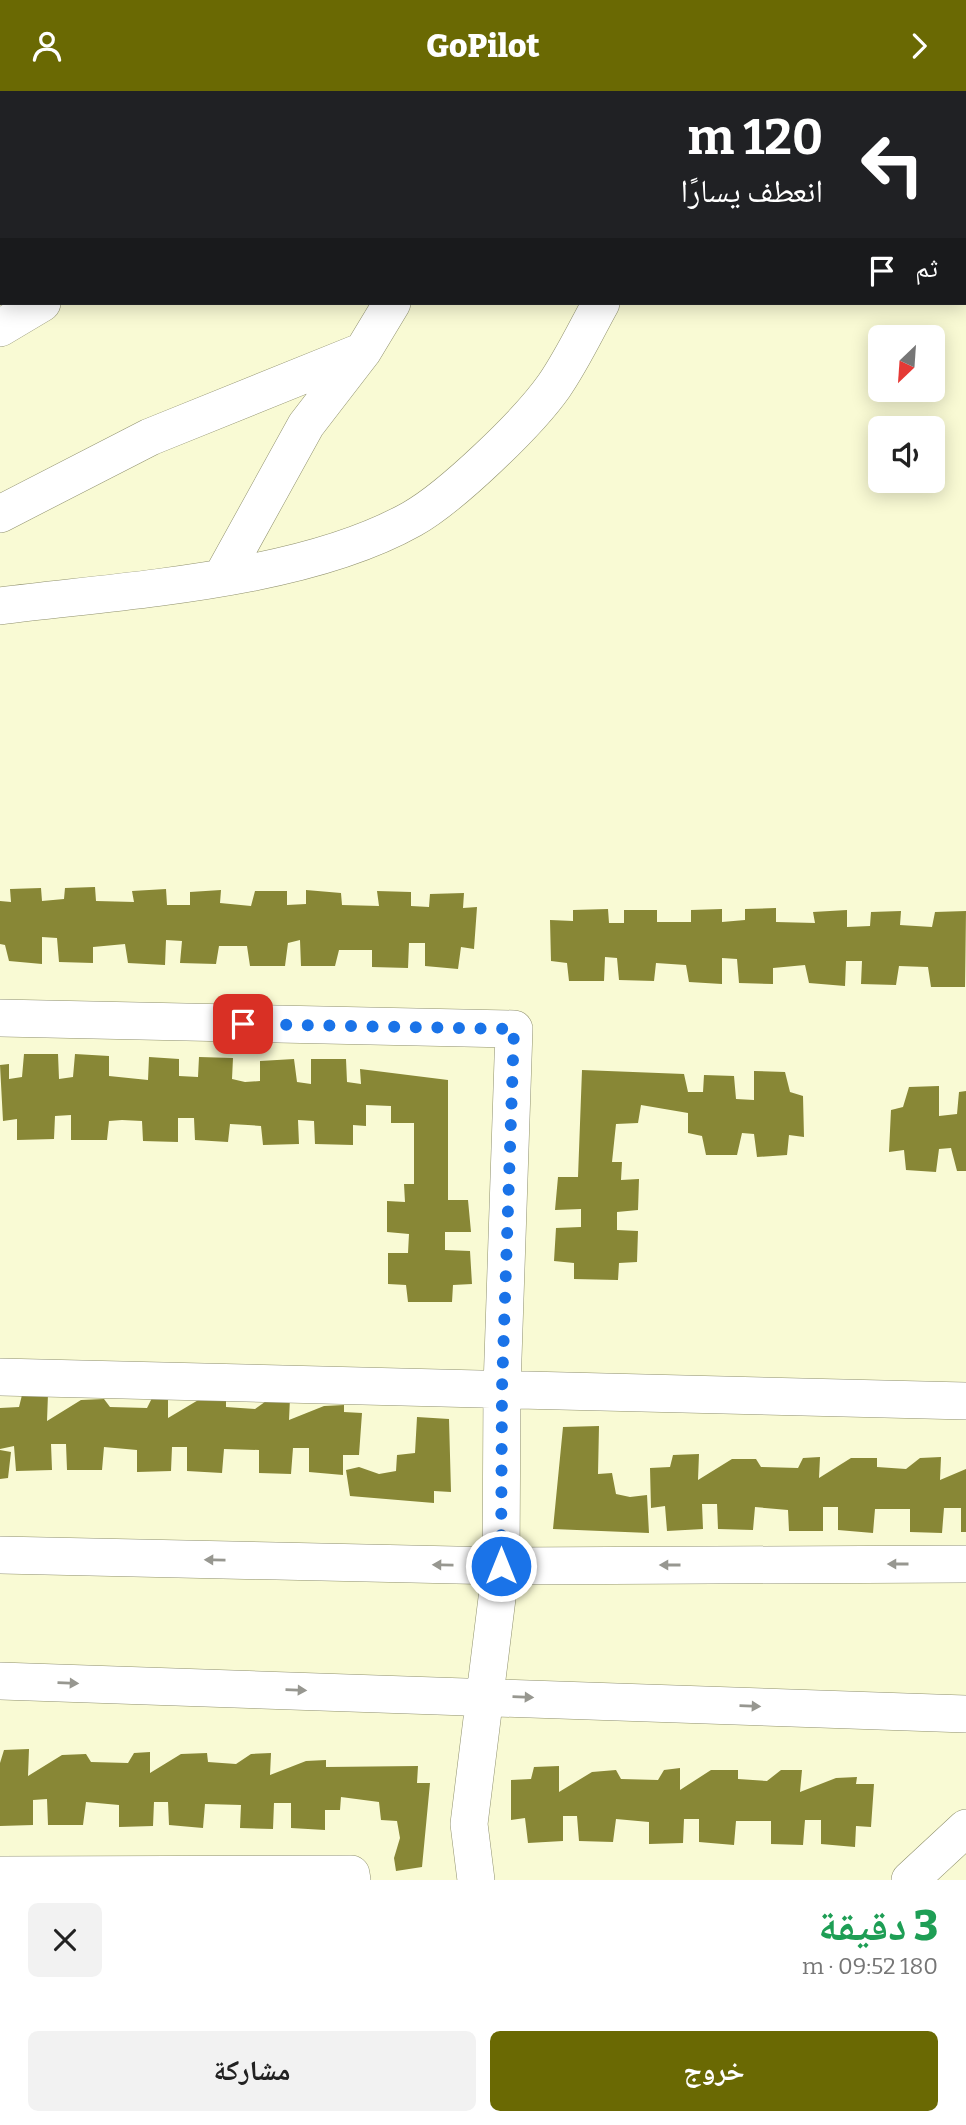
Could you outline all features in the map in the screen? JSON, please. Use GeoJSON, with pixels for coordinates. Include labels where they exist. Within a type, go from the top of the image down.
{"type":"FeatureCollection","features":[{"type":"Feature","properties":{"kind":"street"},"geometry":{"type":"LineString","coordinates":[[0,328],[39,305]]}},
{"type":"Feature","properties":{"kind":"street"},"geometry":{"type":"LineString","coordinates":[[222,577],[306,425],[363,351],[391,305]]}},
{"type":"Feature","properties":{"kind":"street"},"geometry":{"type":"LineString","coordinates":[[0,606],[222,577],[303,561],[370,539],[413,519],[462,479],[524,422],[554,386],[600,305]]}},
{"type":"Feature","properties":{"kind":"street"},"geometry":{"type":"LineString","coordinates":[[0,514],[150,437],[363,351]]}},
{"type":"Feature","properties":{"kind":"street"},"geometry":{"type":"LineString","coordinates":[[0,1019],[514,1029],[502,1388],[501,1566],[469,1824],[476,1880]]}},
{"type":"Feature","properties":{"kind":"street"},"geometry":{"type":"LineString","coordinates":[[0,1377],[966,1401]]}},
{"type":"Feature","properties":{"kind":"street"},"geometry":{"type":"LineString","coordinates":[[0,1555],[501,1566],[966,1564]]}},
{"type":"Feature","properties":{"kind":"street"},"geometry":{"type":"LineString","coordinates":[[0,1681],[966,1714]]}},
{"type":"Feature","properties":{"kind":"street"},"geometry":{"type":"LineString","coordinates":[[910,1880],[966,1828]]}},
{"type":"Feature","properties":{"kind":"street"},"geometry":{"type":"LineString","coordinates":[[0,1875],[351,1874],[352,1880]]}},
{"type":"Feature","properties":{"kind":"building"},"geometry":{"type":"Polygon","coordinates":[[[95,887],[96,901],[134,902],[132,891],[166,889],[167,905],[190,905],[190,892],[221,890],[220,903],[251,906],[255,891],[287,891],[287,905],[306,904],[306,890],[341,893],[342,905],[379,906],[377,891],[411,892],[411,906],[429,907],[430,894],[464,893],[463,908],[477,907],[474,949],[461,947],[458,969],[425,966],[425,943],[409,943],[408,968],[372,967],[372,950],[339,950],[335,966],[301,966],[300,940],[288,943],[285,966],[250,966],[247,946],[219,946],[216,964],[180,963],[182,941],[166,940],[165,965],[128,963],[125,944],[93,947],[93,963],[59,962],[57,938],[42,937],[42,964],[9,961],[5,945],[0,944],[0,901],[11,902],[10,889],[41,888],[42,901],[64,899],[65,888],[95,887]]]}},
{"type":"Feature","properties":{"kind":"building"},"geometry":{"type":"Polygon","coordinates":[[[776,908],[776,922],[815,923],[813,912],[847,910],[847,927],[870,926],[871,912],[901,911],[900,925],[932,927],[935,912],[966,911],[965,987],[931,987],[928,967],[899,966],[896,985],[861,984],[862,961],[846,961],[845,986],[809,983],[805,965],[773,968],[773,984],[739,983],[737,959],[722,958],[722,984],[689,982],[686,965],[656,963],[654,981],[619,980],[617,958],[605,957],[604,981],[569,981],[567,963],[551,961],[550,920],[573,921],[573,910],[608,909],[609,923],[624,923],[624,910],[657,910],[657,922],[691,922],[691,910],[722,909],[722,922],[745,920],[745,909],[776,908]]]}},
{"type":"Feature","properties":{"kind":"building"},"geometry":{"type":"Polygon","coordinates":[[[24,1054],[58,1054],[59,1079],[73,1077],[75,1054],[109,1056],[109,1076],[148,1080],[149,1057],[179,1059],[179,1076],[198,1077],[199,1057],[233,1058],[232,1079],[245,1082],[260,1081],[260,1061],[294,1059],[297,1082],[311,1084],[311,1059],[346,1059],[347,1082],[361,1084],[360,1069],[448,1080],[448,1200],[468,1200],[471,1232],[445,1232],[445,1250],[470,1251],[472,1284],[453,1285],[452,1302],[408,1302],[406,1285],[388,1284],[388,1253],[408,1253],[409,1234],[387,1232],[387,1201],[405,1202],[404,1184],[414,1184],[414,1123],[391,1123],[391,1106],[366,1105],[366,1126],[353,1125],[353,1145],[315,1144],[314,1121],[298,1120],[299,1144],[263,1145],[261,1126],[230,1124],[228,1142],[195,1140],[194,1118],[178,1118],[178,1142],[143,1141],[142,1121],[122,1120],[109,1121],[107,1140],[71,1140],[71,1115],[55,1116],[54,1139],[17,1140],[17,1119],[3,1121],[0,1065],[9,1064],[9,1079],[22,1077],[24,1054]]]}},
{"type":"Feature","properties":{"kind":"building"},"geometry":{"type":"Polygon","coordinates":[[[582,1070],[684,1074],[688,1092],[703,1092],[704,1075],[734,1076],[736,1099],[754,1100],[754,1071],[785,1072],[790,1092],[803,1096],[804,1137],[789,1135],[787,1155],[757,1157],[754,1134],[742,1133],[737,1155],[706,1155],[702,1136],[688,1133],[688,1113],[641,1105],[638,1123],[616,1124],[612,1162],[622,1162],[621,1180],[639,1179],[638,1210],[617,1212],[617,1230],[638,1231],[637,1262],[619,1263],[618,1280],[574,1279],[574,1263],[554,1261],[556,1228],[581,1227],[581,1209],[555,1210],[558,1177],[578,1177],[582,1070]]]}},
{"type":"Feature","properties":{"kind":"building"},"geometry":{"type":"Polygon","coordinates":[[[939,1086],[939,1116],[957,1114],[959,1092],[966,1091],[966,1171],[957,1171],[951,1148],[939,1149],[936,1172],[906,1170],[904,1150],[889,1152],[891,1110],[903,1107],[909,1087],[939,1086]]]}},
{"type":"Feature","properties":{"kind":"building"},"geometry":{"type":"Polygon","coordinates":[[[48,1394],[47,1421],[81,1400],[104,1399],[110,1407],[147,1408],[152,1398],[168,1397],[168,1418],[200,1399],[226,1398],[226,1407],[255,1409],[269,1399],[290,1398],[289,1420],[324,1406],[344,1405],[344,1412],[362,1413],[359,1455],[343,1455],[343,1475],[309,1472],[309,1448],[293,1448],[291,1474],[259,1473],[259,1450],[224,1449],[222,1473],[187,1471],[187,1447],[172,1447],[171,1471],[137,1472],[137,1450],[104,1447],[102,1470],[67,1470],[66,1444],[51,1444],[52,1470],[16,1471],[14,1446],[0,1449],[0,1408],[19,1407],[22,1395],[48,1394]]]}},
{"type":"Feature","properties":{"kind":"building"},"geometry":{"type":"Polygon","coordinates":[[[417,1417],[449,1419],[451,1492],[434,1491],[434,1503],[350,1496],[346,1470],[359,1467],[379,1474],[396,1471],[397,1455],[415,1453],[417,1417]]]}},
{"type":"Feature","properties":{"kind":"building"},"geometry":{"type":"Polygon","coordinates":[[[599,1426],[598,1474],[612,1473],[616,1494],[630,1497],[647,1495],[649,1533],[553,1529],[563,1427],[599,1426]]]}},
{"type":"Feature","properties":{"kind":"building"},"geometry":{"type":"Polygon","coordinates":[[[0,1450],[11,1452],[8,1478],[0,1479],[0,1450]]]}},
{"type":"Feature","properties":{"kind":"building"},"geometry":{"type":"Polygon","coordinates":[[[699,1454],[698,1480],[732,1459],[756,1459],[761,1467],[798,1468],[803,1458],[820,1457],[819,1478],[851,1458],[877,1458],[877,1467],[906,1469],[920,1458],[941,1457],[940,1480],[966,1469],[966,1532],[961,1532],[961,1508],[944,1508],[942,1533],[910,1532],[910,1509],[875,1509],[873,1533],[838,1530],[838,1507],[823,1507],[823,1531],[789,1531],[788,1510],[755,1507],[753,1530],[718,1529],[717,1504],[702,1504],[703,1529],[667,1531],[665,1506],[651,1508],[650,1468],[670,1467],[673,1455],[699,1454]]]}},
{"type":"Feature","properties":{"kind":"building"},"geometry":{"type":"Polygon","coordinates":[[[29,1749],[28,1776],[62,1755],[86,1754],[91,1762],[128,1763],[134,1753],[150,1752],[150,1773],[181,1754],[207,1753],[208,1762],[236,1764],[251,1754],[271,1753],[270,1775],[306,1761],[326,1760],[326,1767],[418,1766],[417,1783],[430,1783],[422,1867],[396,1871],[394,1858],[400,1838],[397,1821],[381,1820],[379,1802],[341,1797],[340,1810],[325,1810],[325,1830],[291,1828],[291,1803],[274,1803],[273,1829],[240,1828],[241,1805],[205,1804],[203,1828],[169,1825],[168,1802],[154,1802],[153,1826],[119,1827],[119,1805],[86,1802],[83,1825],[48,1825],[47,1799],[33,1800],[33,1825],[0,1826],[0,1763],[4,1750],[29,1749]]]}},
{"type":"Feature","properties":{"kind":"building"},"geometry":{"type":"Polygon","coordinates":[[[559,1766],[559,1792],[592,1772],[616,1770],[621,1779],[658,1780],[664,1770],[680,1768],[680,1790],[711,1770],[738,1770],[738,1779],[767,1781],[781,1770],[802,1770],[800,1792],[836,1778],[857,1777],[856,1784],[874,1784],[871,1827],[856,1826],[855,1847],[821,1844],[821,1820],[805,1820],[803,1845],[771,1844],[771,1821],[736,1821],[734,1845],[699,1842],[699,1819],[684,1819],[683,1843],[649,1844],[649,1822],[616,1819],[613,1842],[579,1841],[577,1816],[563,1816],[563,1841],[528,1843],[525,1818],[511,1820],[511,1780],[531,1779],[534,1767],[559,1766]]]}},
{"type":"Feature","properties":{"kind":"route"},"geometry":{"type":"LineString","coordinates":[[243,1024],[514,1029],[502,1388],[501,1566]]}}]}
